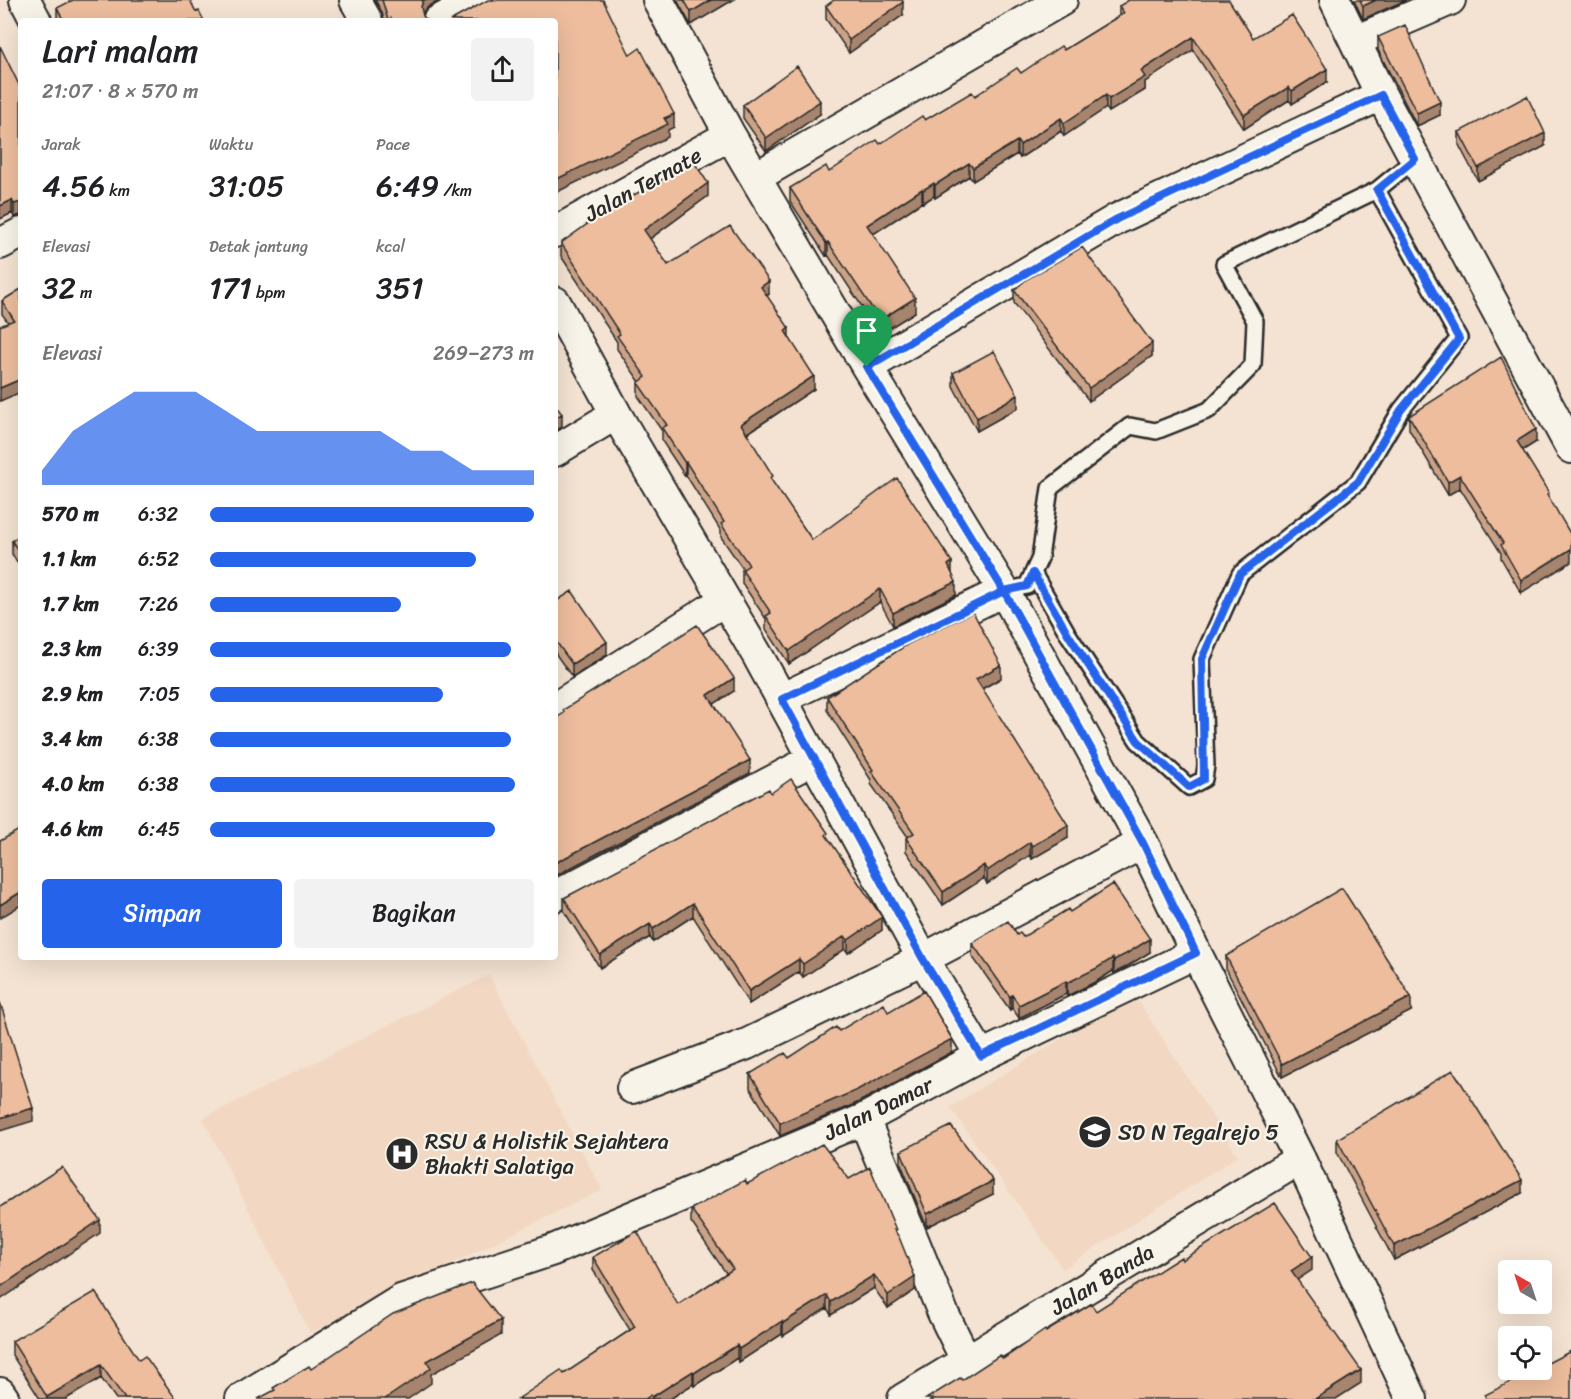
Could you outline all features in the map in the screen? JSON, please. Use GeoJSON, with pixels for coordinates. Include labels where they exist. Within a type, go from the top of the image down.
{"type":"FeatureCollection","features":[{"type":"Feature","properties":{"kind":"street"},"geometry":{"type":"LineString","coordinates":[[25,0],[34,18]]}},
{"type":"Feature","properties":{"kind":"street"},"geometry":{"type":"LineString","coordinates":[[355,0],[365,18]]}},
{"type":"Feature","properties":{"kind":"street"},"geometry":{"type":"LineString","coordinates":[[444,18],[477,0]]}},
{"type":"Feature","properties":{"kind":"street"},"geometry":{"type":"LineString","coordinates":[[658,0],[730,135],[867,367],[1004,591],[1143,843],[1300,1158],[1412,1399]]}},
{"type":"Feature","properties":{"kind":"street"},"geometry":{"type":"LineString","coordinates":[[756,177],[1062,0]]}},
{"type":"Feature","properties":{"kind":"street"},"geometry":{"type":"LineString","coordinates":[[1335,0],[1381,95],[1571,448]]}},
{"type":"Feature","properties":{"kind":"street"},"geometry":{"type":"LineString","coordinates":[[1355,41],[1450,0]]}},
{"type":"Feature","properties":{"kind":"street"},"geometry":{"type":"LineString","coordinates":[[867,367],[1117,219],[1381,95]]}},
{"type":"Feature","properties":{"kind":"street","name":"Jalan Ternate"},"geometry":{"type":"LineString","coordinates":[[558,230],[730,135]]}},
{"type":"Feature","properties":{"kind":"street"},"geometry":{"type":"LineString","coordinates":[[0,244],[18,235]]}},
{"type":"Feature","properties":{"kind":"street"},"geometry":{"type":"LineString","coordinates":[[558,308],[616,414],[782,699],[923,959],[981,1056]]}},
{"type":"Feature","properties":{"kind":"street"},"geometry":{"type":"LineString","coordinates":[[558,449],[616,414]]}},
{"type":"Feature","properties":{"kind":"street"},"geometry":{"type":"LineString","coordinates":[[782,699],[1004,591]]}},
{"type":"Feature","properties":{"kind":"street"},"geometry":{"type":"LineString","coordinates":[[558,706],[725,600]]}},
{"type":"Feature","properties":{"kind":"street"},"geometry":{"type":"LineString","coordinates":[[558,894],[814,759]]}},
{"type":"Feature","properties":{"kind":"street"},"geometry":{"type":"LineString","coordinates":[[632,1088],[747,1044],[923,959],[1143,843]]}},
{"type":"Feature","properties":{"kind":"street","name":"Jalan Damar"},"geometry":{"type":"LineString","coordinates":[[241,1399],[401,1300],[554,1250],[864,1119],[981,1056],[1196,953]]}},
{"type":"Feature","properties":{"kind":"street"},"geometry":{"type":"LineString","coordinates":[[864,1119],[943,1313],[966,1360]]}},
{"type":"Feature","properties":{"kind":"street","name":"Jalan Banda"},"geometry":{"type":"LineString","coordinates":[[903,1399],[1300,1158]]}},
{"type":"Feature","properties":{"kind":"street"},"geometry":{"type":"LineString","coordinates":[[0,1393],[4,1399]]}},
{"type":"Feature","properties":{"kind":"lane"},"geometry":{"type":"LineString","coordinates":[[1004,591],[1027,586],[1040,558],[1050,488],[1130,426],[1156,431],[1209,410],[1253,365],[1255,321],[1224,264],[1377,190],[1415,159]]}},
{"type":"Feature","properties":{"kind":"lane"},"geometry":{"type":"LineString","coordinates":[[1033,573],[1068,634],[1138,741],[1189,787],[1204,779],[1202,659],[1240,574],[1358,482],[1401,410],[1459,339],[1377,190]]}},
{"type":"Feature","properties":{"kind":"shaded area","name":"RSU & Holistik Sejahtera Bhakti Salatiga"},"geometry":{"type":"Polygon","coordinates":[[[489,975],[602,1190],[310,1333],[203,1118],[489,975]]]}},
{"type":"Feature","properties":{"kind":"shaded area","name":"SD N Tegalrejo 5"},"geometry":{"type":"Polygon","coordinates":[[[1134,994],[1238,1156],[1063,1269],[950,1107],[1134,994]]]}},
{"type":"Feature","properties":{"kind":"building"},"geometry":{"type":"Polygon","coordinates":[[[73,0],[190,0],[196,12],[199,11],[202,18],[62,18],[57,8],[73,0]]]}},
{"type":"Feature","properties":{"kind":"building"},"geometry":{"type":"Polygon","coordinates":[[[382,0],[423,0],[421,7],[425,18],[387,18],[382,0]]]}},
{"type":"Feature","properties":{"kind":"building"},"geometry":{"type":"Polygon","coordinates":[[[488,0],[603,0],[630,55],[640,48],[674,114],[664,118],[668,124],[558,179],[558,18],[455,18],[488,0]]]}},
{"type":"Feature","properties":{"kind":"building"},"geometry":{"type":"Polygon","coordinates":[[[684,0],[711,0],[691,12],[684,0]]]}},
{"type":"Feature","properties":{"kind":"building"},"geometry":{"type":"Polygon","coordinates":[[[834,0],[902,0],[903,2],[849,40],[826,6],[834,0]]]}},
{"type":"Feature","properties":{"kind":"building"},"geometry":{"type":"Polygon","coordinates":[[[1129,0],[1229,0],[1253,38],[1292,15],[1327,69],[1292,91],[1289,87],[1244,115],[1193,37],[1141,71],[1145,77],[1109,99],[1106,95],[1064,123],[1061,118],[1020,145],[1017,141],[973,168],[969,163],[935,185],[934,183],[922,189],[867,225],[915,298],[880,320],[790,188],[826,166],[829,172],[877,140],[880,144],[922,116],[925,120],[972,92],[975,96],[1017,68],[1021,73],[1061,46],[1064,50],[1124,13],[1119,6],[1129,0]]]}},
{"type":"Feature","properties":{"kind":"building"},"geometry":{"type":"Polygon","coordinates":[[[1360,0],[1376,0],[1363,6],[1360,0]]]}},
{"type":"Feature","properties":{"kind":"building"},"geometry":{"type":"Polygon","coordinates":[[[1405,25],[1440,102],[1417,113],[1378,37],[1405,25]]]}},
{"type":"Feature","properties":{"kind":"building"},"geometry":{"type":"Polygon","coordinates":[[[0,46],[18,83],[18,203],[14,204],[12,200],[0,206],[0,46]]]}},
{"type":"Feature","properties":{"kind":"building"},"geometry":{"type":"Polygon","coordinates":[[[797,66],[820,101],[766,138],[743,105],[797,66]]]}},
{"type":"Feature","properties":{"kind":"building"},"geometry":{"type":"Polygon","coordinates":[[[1527,96],[1545,133],[1478,168],[1459,132],[1527,96]]]}},
{"type":"Feature","properties":{"kind":"building"},"geometry":{"type":"Polygon","coordinates":[[[694,162],[708,183],[644,230],[668,265],[730,226],[769,281],[761,287],[789,328],[785,331],[814,376],[741,424],[773,476],[770,478],[812,540],[897,478],[952,562],[948,565],[956,582],[893,613],[880,589],[789,651],[766,616],[771,613],[742,570],[749,565],[721,524],[724,522],[686,462],[662,428],[667,425],[638,383],[646,377],[617,336],[620,334],[561,243],[610,208],[694,162]]]}},
{"type":"Feature","properties":{"kind":"building"},"geometry":{"type":"Polygon","coordinates":[[[1082,247],[1152,343],[1089,388],[1014,290],[1027,279],[1082,247]]]}},
{"type":"Feature","properties":{"kind":"building"},"geometry":{"type":"Polygon","coordinates":[[[18,291],[18,380],[0,388],[0,326],[14,320],[2,301],[18,291]]]}},
{"type":"Feature","properties":{"kind":"building"},"geometry":{"type":"Polygon","coordinates":[[[994,351],[1018,395],[977,418],[953,373],[994,351]]]}},
{"type":"Feature","properties":{"kind":"building"},"geometry":{"type":"Polygon","coordinates":[[[1501,357],[1536,429],[1517,441],[1549,493],[1547,494],[1571,535],[1571,549],[1521,580],[1501,545],[1503,543],[1460,475],[1448,482],[1409,416],[1501,357]]]}},
{"type":"Feature","properties":{"kind":"building"},"geometry":{"type":"Polygon","coordinates":[[[18,537],[18,550],[12,541],[18,537]]]}},
{"type":"Feature","properties":{"kind":"building"},"geometry":{"type":"Polygon","coordinates":[[[572,591],[607,642],[572,664],[558,644],[558,600],[572,591]]]}},
{"type":"Feature","properties":{"kind":"building"},"geometry":{"type":"Polygon","coordinates":[[[973,612],[1001,665],[976,679],[1068,825],[1032,846],[1030,842],[987,871],[984,865],[943,892],[906,838],[914,833],[871,771],[873,770],[827,697],[908,644],[973,612]]]}},
{"type":"Feature","properties":{"kind":"building"},"geometry":{"type":"Polygon","coordinates":[[[697,625],[734,678],[708,695],[750,760],[558,861],[558,717],[564,713],[563,710],[697,625]]]}},
{"type":"Feature","properties":{"kind":"building"},"geometry":{"type":"Polygon","coordinates":[[[791,779],[882,917],[848,940],[845,936],[803,964],[799,959],[749,991],[693,903],[653,929],[650,924],[600,955],[564,898],[769,789],[771,793],[791,779]]]}},
{"type":"Feature","properties":{"kind":"building"},"geometry":{"type":"Polygon","coordinates":[[[18,831],[18,894],[0,905],[0,841],[18,831]]]}},
{"type":"Feature","properties":{"kind":"building"},"geometry":{"type":"Polygon","coordinates":[[[1113,884],[1150,939],[1126,954],[1114,960],[1113,958],[1019,1005],[1012,995],[1010,997],[972,943],[1008,921],[1017,935],[1020,933],[1023,937],[1068,909],[1070,912],[1113,884]]]}},
{"type":"Feature","properties":{"kind":"building"},"geometry":{"type":"Polygon","coordinates":[[[1342,888],[1411,997],[1282,1064],[1226,956],[1342,888]]]}},
{"type":"Feature","properties":{"kind":"building"},"geometry":{"type":"Polygon","coordinates":[[[924,991],[952,1039],[857,1090],[780,1123],[750,1074],[785,1053],[789,1058],[836,1027],[839,1031],[884,1004],[888,1012],[924,991]]]}},
{"type":"Feature","properties":{"kind":"building"},"geometry":{"type":"Polygon","coordinates":[[[0,1002],[33,1108],[0,1118],[0,1002]]]}},
{"type":"Feature","properties":{"kind":"building"},"geometry":{"type":"Polygon","coordinates":[[[1453,1070],[1522,1180],[1394,1246],[1337,1139],[1453,1070]]]}},
{"type":"Feature","properties":{"kind":"building"},"geometry":{"type":"Polygon","coordinates":[[[951,1126],[993,1181],[927,1214],[901,1151],[951,1126]]]}},
{"type":"Feature","properties":{"kind":"building"},"geometry":{"type":"Polygon","coordinates":[[[822,1144],[849,1179],[870,1167],[915,1277],[888,1295],[874,1275],[831,1302],[827,1295],[739,1349],[737,1345],[652,1397],[651,1395],[645,1399],[518,1399],[561,1370],[564,1374],[635,1327],[593,1257],[637,1231],[678,1305],[733,1269],[691,1209],[745,1180],[747,1184],[822,1144]]]}},
{"type":"Feature","properties":{"kind":"building"},"geometry":{"type":"Polygon","coordinates":[[[62,1167],[100,1220],[0,1287],[0,1207],[62,1167]]]}},
{"type":"Feature","properties":{"kind":"building"},"geometry":{"type":"Polygon","coordinates":[[[1275,1203],[1312,1257],[1291,1271],[1361,1370],[1315,1399],[926,1399],[960,1378],[962,1380],[1000,1355],[1003,1359],[1045,1330],[1046,1332],[1091,1304],[1096,1311],[1181,1257],[1182,1260],[1275,1203]]]}},
{"type":"Feature","properties":{"kind":"building"},"geometry":{"type":"Polygon","coordinates":[[[472,1283],[501,1320],[427,1361],[431,1368],[385,1399],[258,1399],[309,1366],[311,1369],[393,1314],[472,1283]]]}},
{"type":"Feature","properties":{"kind":"building"},"geometry":{"type":"Polygon","coordinates":[[[95,1292],[139,1360],[145,1356],[176,1399],[125,1399],[101,1365],[47,1397],[12,1341],[95,1292]]]}},
{"type":"Feature","properties":{"kind":"building"},"geometry":{"type":"Polygon","coordinates":[[[1571,1351],[1571,1399],[1487,1399],[1485,1395],[1514,1380],[1552,1380],[1552,1361],[1571,1351]]]}},
{"type":"Feature","properties":{"kind":"place","name":"SD N Tegalrejo 5"},"geometry":{"type":"Point","coordinates":[1095,1132]}},
{"type":"Feature","properties":{"kind":"place","name":"RSU & Holistik Sejahtera Bhakti Salatiga"},"geometry":{"type":"Point","coordinates":[402,1154]}},
{"type":"Feature","properties":{"kind":"route"},"geometry":{"type":"LineString","coordinates":[[867,367],[1004,591],[1143,843],[1196,953],[981,1056],[923,959],[782,699],[1004,591],[1027,586],[1033,573],[1068,634],[1138,741],[1189,787],[1204,779],[1206,766],[1202,659],[1240,574],[1358,482],[1401,410],[1459,339],[1377,190],[1415,159],[1381,95],[1117,219],[867,367]]}}]}
